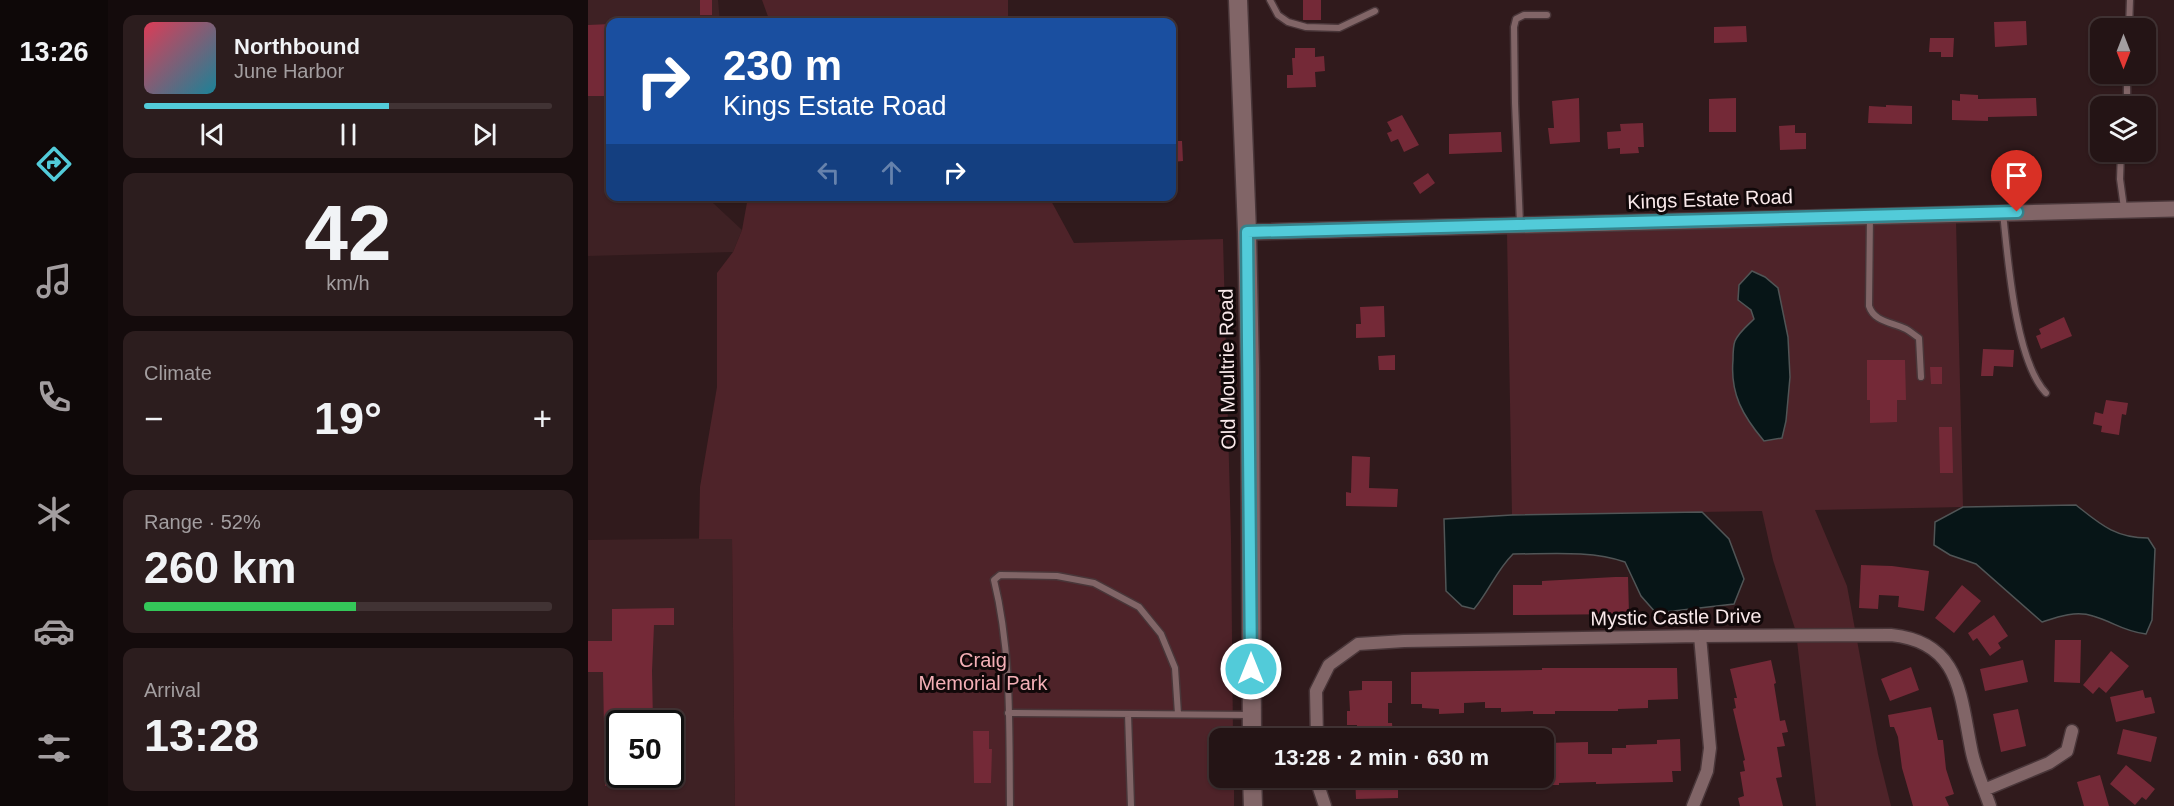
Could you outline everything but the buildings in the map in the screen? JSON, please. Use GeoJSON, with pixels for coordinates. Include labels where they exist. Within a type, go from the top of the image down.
{"type":"FeatureCollection","features":[{"type":"Feature","properties":{"kind":"main road","name":"Old Moultrie Road"},"geometry":{"type":"LineString","coordinates":[[1238,0],[1250,381],[1252,728]]}},
{"type":"Feature","properties":{"kind":"main road"},"geometry":{"type":"LineString","coordinates":[[1252,788],[1253,806]]}},
{"type":"Feature","properties":{"kind":"street","name":"Kings Estate Road"},"geometry":{"type":"LineString","coordinates":[[1247,232],[2174,209]]}},
{"type":"Feature","properties":{"kind":"street","name":"Mystic Castle Drive"},"geometry":{"type":"LineString","coordinates":[[1317,728],[1316,691],[1329,665],[1358,644],[1404,640],[1891,635],[1920,640],[1948,664],[1958,682],[1977,772],[1990,806]]}},
{"type":"Feature","properties":{"kind":"street"},"geometry":{"type":"LineString","coordinates":[[1693,806],[1707,771],[1710,748],[1700,636]]}},
{"type":"Feature","properties":{"kind":"street"},"geometry":{"type":"LineString","coordinates":[[1984,790],[2049,763],[2067,751],[2072,731]]}},
{"type":"Feature","properties":{"kind":"street"},"geometry":{"type":"LineString","coordinates":[[1319,788],[1325,806]]}},
{"type":"Feature","properties":{"kind":"lane"},"geometry":{"type":"LineString","coordinates":[[1270,0],[1278,15],[1288,22],[1313,27],[1339,28],[1375,11]]}},
{"type":"Feature","properties":{"kind":"lane"},"geometry":{"type":"LineString","coordinates":[[2129,18],[2130,0]]}},
{"type":"Feature","properties":{"kind":"lane"},"geometry":{"type":"LineString","coordinates":[[1520,225],[1514,27],[1516,19],[1524,15],[1547,15]]}},
{"type":"Feature","properties":{"kind":"lane"},"geometry":{"type":"LineString","coordinates":[[2121,162],[2120,179],[2124,209]]}},
{"type":"Feature","properties":{"kind":"lane"},"geometry":{"type":"LineString","coordinates":[[2003,213],[2014,304],[2031,373],[2046,393]]}},
{"type":"Feature","properties":{"kind":"lane"},"geometry":{"type":"LineString","coordinates":[[1870,216],[1869,306],[1872,314],[1883,321],[1906,329],[1919,338],[1921,377]]}},
{"type":"Feature","properties":{"kind":"lane"},"geometry":{"type":"LineString","coordinates":[[1010,806],[1008,713],[1000,604],[994,580],[1000,576],[1057,576],[1094,583],[1139,607],[1161,634],[1175,668],[1178,714]]}},
{"type":"Feature","properties":{"kind":"lane"},"geometry":{"type":"LineString","coordinates":[[1008,713],[1251,715]]}},
{"type":"Feature","properties":{"kind":"lane"},"geometry":{"type":"LineString","coordinates":[[1128,714],[1131,806]]}},
{"type":"Feature","properties":{"kind":"shaded area"},"geometry":{"type":"Polygon","coordinates":[[[588,0],[718,0],[720,18],[606,18],[606,201],[713,201],[742,230],[733,252],[588,256],[588,0]]]}},
{"type":"Feature","properties":{"kind":"shaded area"},"geometry":{"type":"Polygon","coordinates":[[[1752,271],[1765,277],[1778,288],[1788,337],[1790,377],[1786,421],[1782,438],[1764,441],[1744,413],[1736,394],[1733,372],[1735,341],[1754,319],[1751,310],[1738,300],[1739,285],[1752,271]]]}},
{"type":"Feature","properties":{"kind":"shaded area"},"geometry":{"type":"Polygon","coordinates":[[[2076,505],[2117,533],[2148,538],[2155,549],[2152,620],[2146,634],[2131,631],[2087,614],[2067,615],[2042,622],[1976,564],[1950,555],[1934,545],[1935,522],[1963,507],[2076,505]]]}},
{"type":"Feature","properties":{"kind":"shaded area"},"geometry":{"type":"Polygon","coordinates":[[[1702,512],[1729,539],[1744,579],[1734,604],[1656,613],[1641,596],[1625,562],[1598,556],[1569,554],[1513,554],[1474,609],[1462,606],[1446,591],[1444,519],[1512,515],[1702,512]]]}},
{"type":"Feature","properties":{"kind":"shaded area"},"geometry":{"type":"Polygon","coordinates":[[[732,538],[735,806],[588,806],[588,540],[732,538]]]}},
{"type":"Feature","properties":{"kind":"green space"},"geometry":{"type":"Polygon","coordinates":[[[762,0],[1008,0],[1008,18],[769,18],[762,0]]]}},
{"type":"Feature","properties":{"kind":"green space","name":"Craig Memorial Park"},"geometry":{"type":"Polygon","coordinates":[[[747,201],[1051,201],[1074,243],[1223,239],[1231,538],[1233,728],[1209,728],[1209,788],[1234,788],[1234,806],[735,806],[732,539],[699,539],[700,487],[717,387],[717,273],[733,252],[742,230],[747,201]]]}},
{"type":"Feature","properties":{"kind":"green space"},"geometry":{"type":"Polygon","coordinates":[[[1956,221],[1963,507],[1815,510],[1847,586],[1878,754],[1891,806],[1816,806],[1796,632],[1773,560],[1762,511],[1512,515],[1507,233],[1956,221]],[[1778,288],[1751,310],[1754,319],[1743,329],[1786,421],[1790,377],[1788,337],[1778,288]]]}},
{"type":"Feature","properties":{"kind":"route"},"geometry":{"type":"LineString","coordinates":[[1251,669],[1247,232],[2017,212]]}}]}
